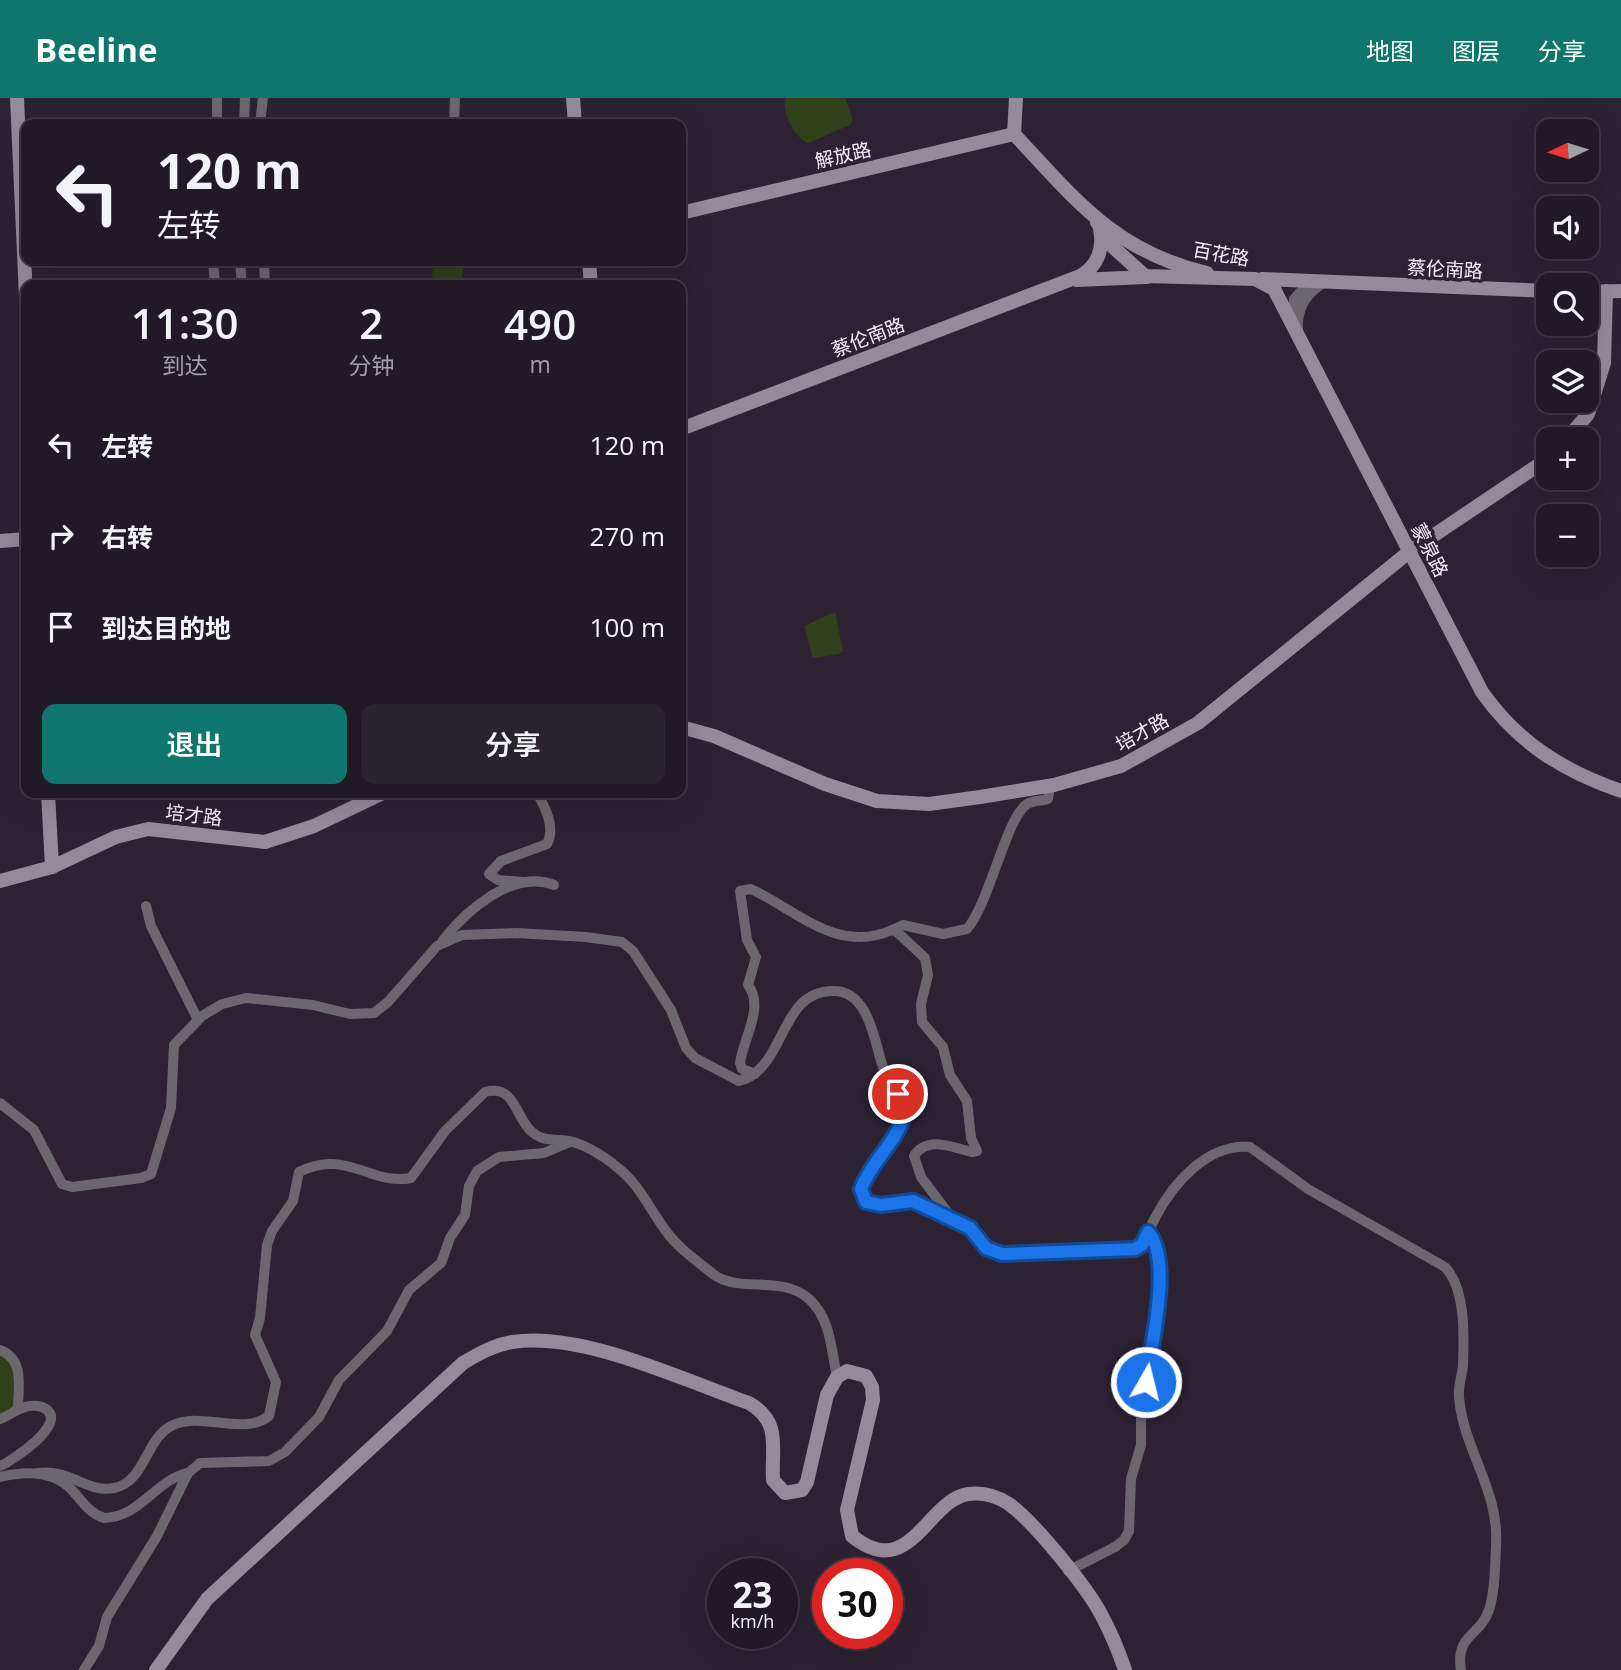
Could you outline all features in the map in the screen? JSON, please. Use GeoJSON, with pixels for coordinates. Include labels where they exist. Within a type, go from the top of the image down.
{"type":"FeatureCollection","features":[{"type":"Feature","properties":{"kind":"street"},"geometry":{"type":"LineString","coordinates":[[17,98],[21,170]]}},
{"type":"Feature","properties":{"kind":"street"},"geometry":{"type":"LineString","coordinates":[[217,98],[217,119]]}},
{"type":"Feature","properties":{"kind":"street"},"geometry":{"type":"LineString","coordinates":[[244,119],[245,98]]}},
{"type":"Feature","properties":{"kind":"street"},"geometry":{"type":"LineString","coordinates":[[261,119],[263,98]]}},
{"type":"Feature","properties":{"kind":"street"},"geometry":{"type":"LineString","coordinates":[[454,119],[455,98]]}},
{"type":"Feature","properties":{"kind":"street"},"geometry":{"type":"LineString","coordinates":[[573,98],[575,119]]}},
{"type":"Feature","properties":{"kind":"street"},"geometry":{"type":"LineString","coordinates":[[1014,134],[1016,98]]}},
{"type":"Feature","properties":{"kind":"street","name":"解放路"},"geometry":{"type":"LineString","coordinates":[[686,212],[1014,134]]}},
{"type":"Feature","properties":{"kind":"street","name":"百花路"},"geometry":{"type":"LineString","coordinates":[[1014,134],[1097,222],[1111,244],[1140,274],[1150,278],[1255,279]]}},
{"type":"Feature","properties":{"kind":"street","name":"百花路"},"geometry":{"type":"LineString","coordinates":[[1097,222],[1132,244],[1171,262],[1212,274],[1255,279]]}},
{"type":"Feature","properties":{"kind":"street","name":"蔡伦南路"},"geometry":{"type":"LineString","coordinates":[[686,427],[1086,273],[1098,258],[1102,239],[1097,222]]}},
{"type":"Feature","properties":{"kind":"street","name":"蔡伦南路"},"geometry":{"type":"LineString","coordinates":[[1069,281],[1098,277],[1150,278]]}},
{"type":"Feature","properties":{"kind":"street","name":"蔡伦南路"},"geometry":{"type":"LineString","coordinates":[[1255,279],[1536,290]]}},
{"type":"Feature","properties":{"kind":"street","name":"蒙泉路"},"geometry":{"type":"LineString","coordinates":[[1255,279],[1274,289],[1474,678],[1501,717],[1535,749],[1560,766],[1621,792]]}},
{"type":"Feature","properties":{"kind":"street"},"geometry":{"type":"LineString","coordinates":[[1295,327],[1294,299],[1308,282]]}},
{"type":"Feature","properties":{"kind":"street"},"geometry":{"type":"LineString","coordinates":[[1295,327],[1303,303],[1325,282]]}},
{"type":"Feature","properties":{"kind":"street"},"geometry":{"type":"LineString","coordinates":[[1577,427],[1588,414],[1604,363],[1614,291]]}},
{"type":"Feature","properties":{"kind":"street","name":"培才路"},"geometry":{"type":"LineString","coordinates":[[686,728],[714,736],[825,784],[877,801],[929,804],[1050,786],[1121,766],[1198,723],[1409,552],[1536,467]]}},
{"type":"Feature","properties":{"kind":"street"},"geometry":{"type":"LineString","coordinates":[[0,541],[21,539]]}},
{"type":"Feature","properties":{"kind":"street"},"geometry":{"type":"LineString","coordinates":[[755,1074],[742,1069],[740,1063],[754,1010],[755,997],[748,985],[757,957],[747,940],[740,891],[744,888],[751,889],[795,917],[838,936],[872,937],[903,925],[943,934],[967,929],[985,902],[1001,855],[1022,809],[1030,802],[1048,799],[1050,786]]}},
{"type":"Feature","properties":{"kind":"street"},"geometry":{"type":"LineString","coordinates":[[48,798],[52,867]]}},
{"type":"Feature","properties":{"kind":"street","name":"培才路"},"geometry":{"type":"LineString","coordinates":[[0,881],[52,867],[116,837],[148,829],[265,842],[314,826],[373,798]]}},
{"type":"Feature","properties":{"kind":"street"},"geometry":{"type":"LineString","coordinates":[[539,798],[549,821],[551,837],[547,844],[501,861],[489,874],[498,880],[554,885]]}},
{"type":"Feature","properties":{"kind":"street"},"geometry":{"type":"LineString","coordinates":[[0,1104],[34,1130],[62,1184],[72,1187],[141,1178],[151,1174],[172,1108],[174,1045],[198,1020],[222,1004],[246,998],[313,1005],[350,1014],[374,1013],[388,1002],[438,946],[486,900],[509,886],[524,882]]}},
{"type":"Feature","properties":{"kind":"street"},"geometry":{"type":"LineString","coordinates":[[146,906],[151,926],[198,1020]]}},
{"type":"Feature","properties":{"kind":"street"},"geometry":{"type":"LineString","coordinates":[[892,930],[925,958],[928,975],[921,1004],[922,1022],[943,1047],[950,1075],[967,1101],[971,1138],[978,1147],[977,1151],[972,1152],[938,1144],[922,1148],[914,1156],[921,1177],[952,1219]]}},
{"type":"Feature","properties":{"kind":"street"},"geometry":{"type":"LineString","coordinates":[[438,946],[449,939],[477,933],[586,937],[622,942],[633,951],[671,1010],[681,1039],[695,1058],[739,1081],[755,1074],[766,1062],[792,1014],[801,1003],[825,991],[840,991],[852,997],[872,1028],[886,1075],[898,1094],[905,1114],[892,1143],[864,1179],[861,1195],[872,1205],[913,1201],[970,1228],[986,1248],[1002,1254],[1135,1249],[1142,1245],[1162,1205],[1191,1170],[1219,1150],[1250,1147],[1308,1189],[1445,1267],[1452,1275],[1459,1299],[1463,1363],[1459,1384],[1461,1408],[1491,1493],[1497,1525],[1488,1613],[1464,1641],[1460,1650],[1461,1670]]}},
{"type":"Feature","properties":{"kind":"street"},"geometry":{"type":"LineString","coordinates":[[0,1477],[59,1472],[92,1487],[115,1488],[130,1481],[152,1447],[172,1426],[198,1419],[225,1424],[258,1423],[269,1416],[276,1382],[255,1335],[267,1245],[272,1231],[293,1201],[299,1172],[320,1164],[345,1164],[381,1175],[411,1178],[453,1122],[485,1091],[492,1090],[506,1094],[513,1100],[528,1129],[539,1138],[570,1142],[600,1156],[629,1177],[667,1233],[716,1276],[787,1286],[808,1298],[828,1330],[836,1377]]}},
{"type":"Feature","properties":{"kind":"street"},"geometry":{"type":"LineString","coordinates":[[38,1473],[65,1484],[89,1510],[104,1518],[135,1510],[170,1481],[188,1473],[200,1463],[270,1461],[285,1452],[318,1417],[339,1380],[387,1331],[409,1290],[441,1263],[450,1238],[465,1215],[469,1186],[477,1171],[499,1157],[544,1153],[570,1142]]}},
{"type":"Feature","properties":{"kind":"street"},"geometry":{"type":"LineString","coordinates":[[1068,1571],[1115,1547],[1124,1540],[1129,1531],[1131,1479],[1141,1445],[1142,1407],[1159,1288],[1155,1240],[1148,1232]]}},
{"type":"Feature","properties":{"kind":"street"},"geometry":{"type":"LineString","coordinates":[[156,1670],[207,1598],[450,1374],[491,1348],[528,1340],[561,1343],[628,1360],[761,1409],[773,1430],[773,1480],[785,1493],[802,1490],[807,1482],[827,1395],[836,1377],[847,1371],[856,1371],[866,1376],[872,1387],[873,1400],[847,1510],[852,1536],[872,1548],[897,1547],[917,1537],[941,1508],[957,1497],[988,1494],[1019,1513],[1068,1571],[1102,1616],[1125,1670]]}},
{"type":"Feature","properties":{"kind":"street"},"geometry":{"type":"LineString","coordinates":[[0,1350],[12,1356],[17,1363],[18,1409]]}},
{"type":"Feature","properties":{"kind":"street"},"geometry":{"type":"LineString","coordinates":[[0,1419],[27,1406],[45,1408],[51,1413],[48,1429],[17,1459],[0,1466]]}},
{"type":"Feature","properties":{"kind":"street"},"geometry":{"type":"LineString","coordinates":[[84,1670],[99,1646],[107,1617],[158,1536],[188,1473]]}},
{"type":"Feature","properties":{"kind":"green space"},"geometry":{"type":"Polygon","coordinates":[[[785,98],[845,98],[853,120],[850,125],[808,143],[798,136],[790,124],[785,110],[785,98]]]}},
{"type":"Feature","properties":{"kind":"green space"},"geometry":{"type":"Polygon","coordinates":[[[433,266],[463,266],[462,280],[432,280],[433,266]]]}},
{"type":"Feature","properties":{"kind":"green space"},"geometry":{"type":"Polygon","coordinates":[[[835,612],[843,651],[813,658],[804,626],[835,612]]]}},
{"type":"Feature","properties":{"kind":"green space"},"geometry":{"type":"Polygon","coordinates":[[[0,1354],[13,1364],[14,1407],[0,1415],[0,1354]]]}},
{"type":"Feature","properties":{"kind":"route"},"geometry":{"type":"LineString","coordinates":[[898,1094],[905,1114],[892,1143],[864,1179],[861,1195],[866,1202],[881,1205],[913,1201],[970,1228],[986,1248],[1002,1254],[1072,1249],[1135,1249],[1142,1245],[1148,1232],[1155,1240],[1159,1288],[1146,1382]]}}]}
